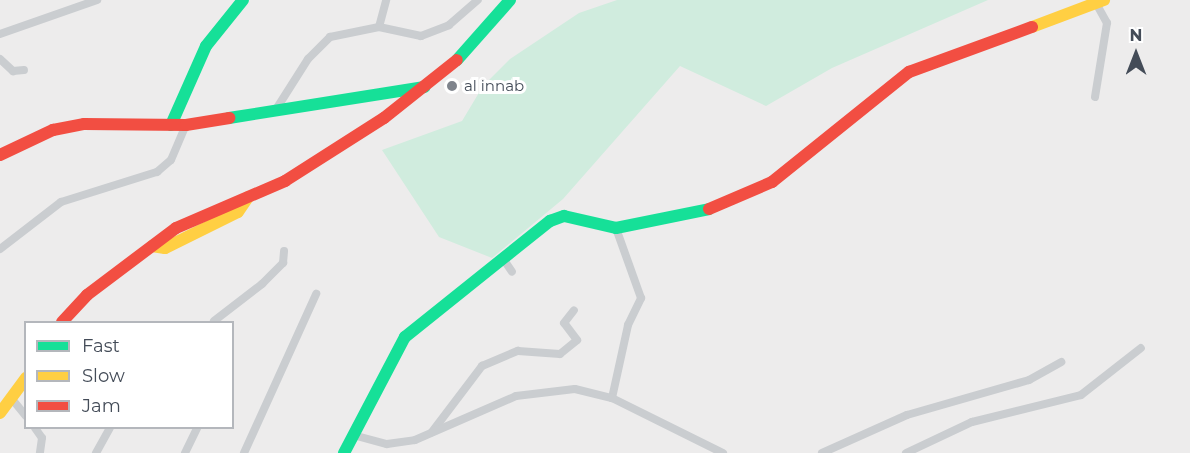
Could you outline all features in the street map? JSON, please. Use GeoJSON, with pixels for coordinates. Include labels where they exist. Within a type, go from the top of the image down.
{"type":"FeatureCollection","features":[{"type":"Feature","properties":{"kind":"main road"},"geometry":{"type":"LineString","coordinates":[[171,125],[206,46],[243,0]]}},
{"type":"Feature","properties":{"kind":"main road"},"geometry":{"type":"LineString","coordinates":[[64,321],[87,295],[198,214],[248,197],[329,155],[425,87],[470,47],[510,0]]}},
{"type":"Feature","properties":{"kind":"main road"},"geometry":{"type":"LineString","coordinates":[[344,453],[405,337],[557,217],[616,228],[675,221],[771,182],[909,72],[1100,2]]}},
{"type":"Feature","properties":{"kind":"main road"},"geometry":{"type":"LineString","coordinates":[[0,155],[53,130],[84,124],[186,125],[425,87]]}},
{"type":"Feature","properties":{"kind":"main road"},"geometry":{"type":"LineString","coordinates":[[152,246],[165,248],[238,212],[248,197]]}},
{"type":"Feature","properties":{"kind":"main road"},"geometry":{"type":"LineString","coordinates":[[198,214],[204,228]]}},
{"type":"Feature","properties":{"kind":"main road"},"geometry":{"type":"LineString","coordinates":[[0,413],[24,381]]}},
{"type":"Feature","properties":{"kind":"street"},"geometry":{"type":"LineString","coordinates":[[0,34],[97,0]]}},
{"type":"Feature","properties":{"kind":"street"},"geometry":{"type":"LineString","coordinates":[[379,27],[386,0]]}},
{"type":"Feature","properties":{"kind":"street"},"geometry":{"type":"LineString","coordinates":[[275,111],[319,45],[330,37],[379,27],[421,36],[449,25],[478,0]]}},
{"type":"Feature","properties":{"kind":"street"},"geometry":{"type":"LineString","coordinates":[[1095,97],[1107,23],[1100,2]]}},
{"type":"Feature","properties":{"kind":"street"},"geometry":{"type":"LineString","coordinates":[[0,59],[13,71],[24,70]]}},
{"type":"Feature","properties":{"kind":"street"},"geometry":{"type":"LineString","coordinates":[[0,249],[61,202],[157,172],[171,160],[186,125]]}},
{"type":"Feature","properties":{"kind":"street"},"geometry":{"type":"LineString","coordinates":[[612,398],[625,334],[641,298],[616,228]]}},
{"type":"Feature","properties":{"kind":"street"},"geometry":{"type":"LineString","coordinates":[[215,321],[262,284],[283,263],[284,251]]}},
{"type":"Feature","properties":{"kind":"street"},"geometry":{"type":"LineString","coordinates":[[504,260],[512,272]]}},
{"type":"Feature","properties":{"kind":"street"},"geometry":{"type":"LineString","coordinates":[[244,453],[316,294]]}},
{"type":"Feature","properties":{"kind":"street"},"geometry":{"type":"LineString","coordinates":[[430,435],[482,366],[518,351],[560,354],[577,340],[564,323],[574,310]]}},
{"type":"Feature","properties":{"kind":"street"},"geometry":{"type":"LineString","coordinates":[[906,453],[972,422],[1081,395],[1141,348]]}},
{"type":"Feature","properties":{"kind":"street"},"geometry":{"type":"LineString","coordinates":[[822,453],[907,415],[1029,380],[1061,362]]}},
{"type":"Feature","properties":{"kind":"street"},"geometry":{"type":"LineString","coordinates":[[353,435],[387,444],[430,435],[516,396],[565,388],[612,398],[723,453]]}},
{"type":"Feature","properties":{"kind":"street"},"geometry":{"type":"LineString","coordinates":[[12,399],[24,414]]}},
{"type":"Feature","properties":{"kind":"street"},"geometry":{"type":"LineString","coordinates":[[36,429],[42,438],[40,453]]}},
{"type":"Feature","properties":{"kind":"street"},"geometry":{"type":"LineString","coordinates":[[96,453],[109,429]]}},
{"type":"Feature","properties":{"kind":"street"},"geometry":{"type":"LineString","coordinates":[[185,453],[197,429]]}},
{"type":"Feature","properties":{"kind":"green space"},"geometry":{"type":"Polygon","coordinates":[[[617,0],[988,0],[832,68],[766,106],[680,66],[563,199],[492,258],[439,237],[382,150],[462,121],[483,86],[510,59],[579,13],[617,0]]]}},
{"type":"Feature","properties":{"kind":"traffic: fast"},"geometry":{"type":"LineString","coordinates":[[171,125],[206,46],[243,0]]}},
{"type":"Feature","properties":{"kind":"traffic: fast"},"geometry":{"type":"LineString","coordinates":[[457,60],[510,0]]}},
{"type":"Feature","properties":{"kind":"traffic: fast"},"geometry":{"type":"LineString","coordinates":[[229,118],[425,87]]}},
{"type":"Feature","properties":{"kind":"traffic: fast"},"geometry":{"type":"LineString","coordinates":[[344,453],[405,337],[550,221],[564,216],[616,228],[709,209]]}},
{"type":"Feature","properties":{"kind":"traffic: slow"},"geometry":{"type":"LineString","coordinates":[[1032,27],[1104,0]]}},
{"type":"Feature","properties":{"kind":"traffic: slow"},"geometry":{"type":"LineString","coordinates":[[152,246],[165,248],[238,212],[248,197]]}},
{"type":"Feature","properties":{"kind":"traffic: slow"},"geometry":{"type":"LineString","coordinates":[[0,413],[24,381]]}},
{"type":"Feature","properties":{"kind":"traffic: jam"},"geometry":{"type":"LineString","coordinates":[[709,209],[772,182],[909,72],[1032,27]]}},
{"type":"Feature","properties":{"kind":"traffic: jam"},"geometry":{"type":"LineString","coordinates":[[63,321],[87,295],[176,228],[285,181],[384,118],[457,60]]}},
{"type":"Feature","properties":{"kind":"traffic: jam"},"geometry":{"type":"LineString","coordinates":[[0,155],[53,130],[84,124],[186,125],[229,118]]}},
{"type":"Feature","properties":{"kind":"place","name":"al innab"},"geometry":{"type":"Point","coordinates":[452,86]}}]}
